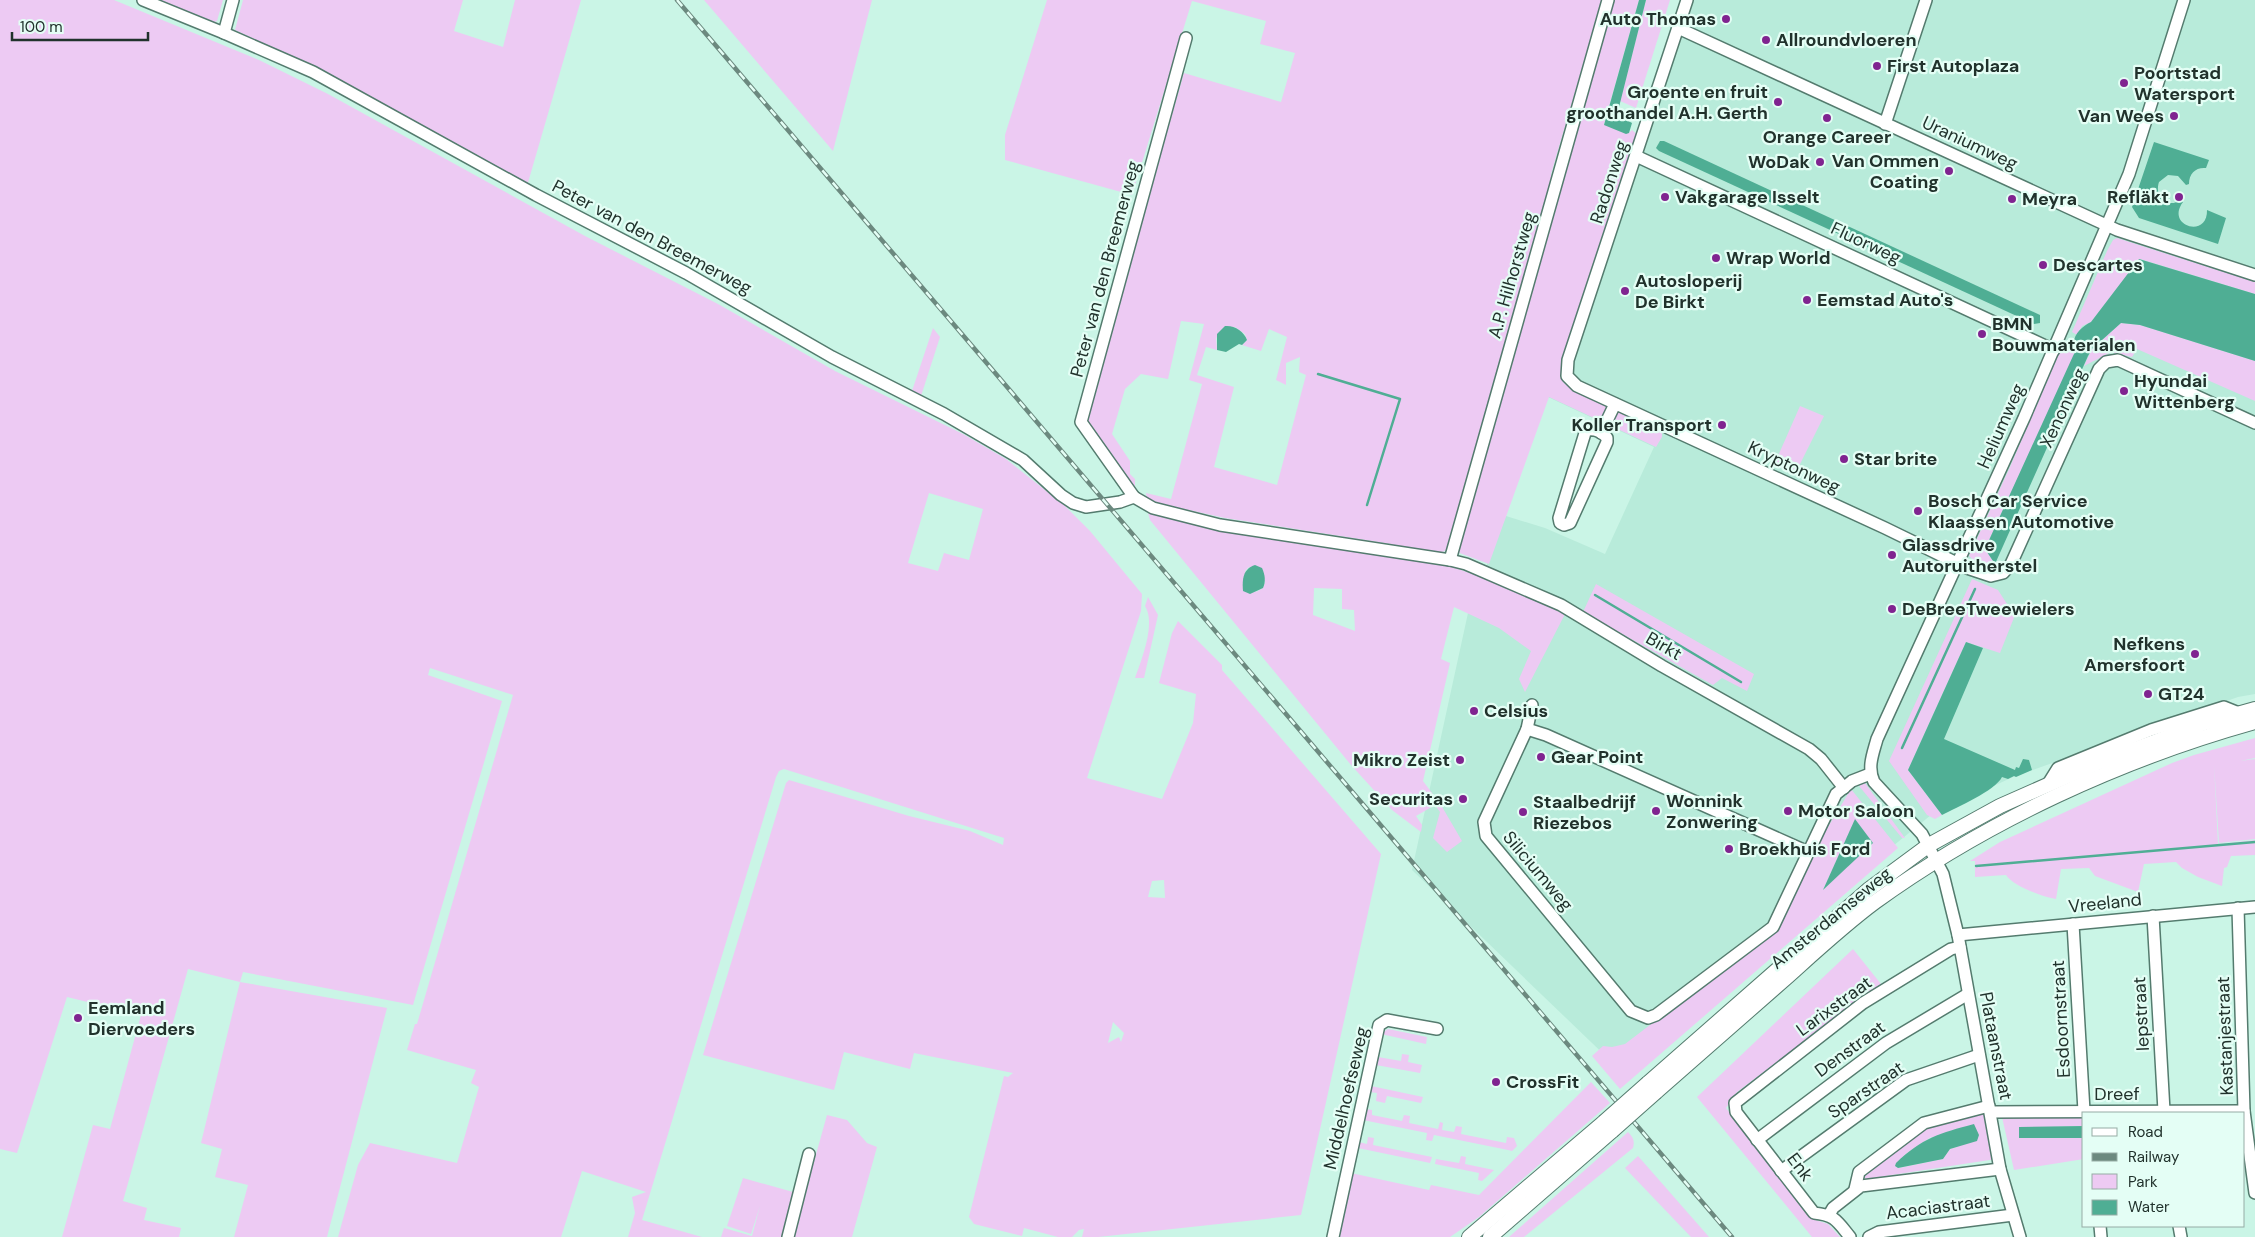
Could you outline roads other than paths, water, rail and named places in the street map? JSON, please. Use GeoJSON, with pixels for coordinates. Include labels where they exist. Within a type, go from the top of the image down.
{"type":"FeatureCollection","features":[{"type":"Feature","properties":{"kind":"main road","name":"Amsterdamseweg"},"geometry":{"type":"LineString","coordinates":[[1490,1237],[1608,1126],[1868,890],[1929,845],[2000,806],[2103,761],[2255,709]]}},
{"type":"Feature","properties":{"kind":"main road","name":"Amsterdamseweg"},"geometry":{"type":"LineString","coordinates":[[1652,1087],[1868,908],[1975,838],[2063,793],[2162,752],[2211,734],[2255,722]]}},
{"type":"Feature","properties":{"kind":"main road","name":"Amsterdamseweg"},"geometry":{"type":"LineString","coordinates":[[1470,1237],[1608,1126]]}},
{"type":"Feature","properties":{"kind":"street","name":"Peter van den Breemerweg"},"geometry":{"type":"LineString","coordinates":[[143,0],[224,32],[313,72],[536,195],[686,273],[832,357],[944,414],[1023,460],[1060,494],[1073,503],[1086,507],[1120,502],[1134,497]]}},
{"type":"Feature","properties":{"kind":"street"},"geometry":{"type":"LineString","coordinates":[[224,32],[233,0]]}},
{"type":"Feature","properties":{"kind":"street","name":"A.P. Hilhorstweg"},"geometry":{"type":"LineString","coordinates":[[1450,560],[1608,0]]}},
{"type":"Feature","properties":{"kind":"street","name":"Radonweg"},"geometry":{"type":"LineString","coordinates":[[1567,376],[1568,360],[1687,0]]}},
{"type":"Feature","properties":{"kind":"street"},"geometry":{"type":"LineString","coordinates":[[1885,124],[1926,0]]}},
{"type":"Feature","properties":{"kind":"street","name":"Heliumweg"},"geometry":{"type":"LineString","coordinates":[[1870,774],[1877,739],[1958,565],[2108,226],[2129,174],[2184,0]]}},
{"type":"Feature","properties":{"kind":"street","name":"Uraniumweg"},"geometry":{"type":"LineString","coordinates":[[1678,28],[2108,226],[2255,275]]}},
{"type":"Feature","properties":{"kind":"street","name":"Peter van den Breemerweg"},"geometry":{"type":"LineString","coordinates":[[1186,38],[1081,422],[1134,497],[1152,508],[1220,525],[1450,560]]}},
{"type":"Feature","properties":{"kind":"street","name":"Fluorweg"},"geometry":{"type":"LineString","coordinates":[[1636,156],[2054,350]]}},
{"type":"Feature","properties":{"kind":"street","name":"Xenonweg"},"geometry":{"type":"LineString","coordinates":[[1958,565],[1991,576],[2003,573],[2011,564],[2099,369],[2106,362],[2118,360],[2255,423]]}},
{"type":"Feature","properties":{"kind":"street","name":"Kryptonweg"},"geometry":{"type":"LineString","coordinates":[[1567,376],[1577,386],[1893,532],[1958,565]]}},
{"type":"Feature","properties":{"kind":"street"},"geometry":{"type":"LineString","coordinates":[[1601,433],[1615,404]]}},
{"type":"Feature","properties":{"kind":"street"},"geometry":{"type":"LineString","coordinates":[[1593,430],[1601,433],[1607,438],[1607,442],[1570,523],[1564,525],[1560,523],[1559,518],[1585,433],[1593,430]]}},
{"type":"Feature","properties":{"kind":"street"},"geometry":{"type":"LineString","coordinates":[[1574,470],[1590,477]]}},
{"type":"Feature","properties":{"kind":"street","name":"Birkt"},"geometry":{"type":"LineString","coordinates":[[1450,560],[1508,581],[1561,605],[1662,666],[1809,749],[1821,759],[1844,788]]}},
{"type":"Feature","properties":{"kind":"street","name":"Siliciumweg"},"geometry":{"type":"LineString","coordinates":[[1532,705],[1527,729],[1484,822],[1486,836],[1630,1011],[1648,1018],[1656,1015],[1774,927],[1836,794],[1852,780],[1870,774]]}},
{"type":"Feature","properties":{"kind":"street"},"geometry":{"type":"LineString","coordinates":[[1527,729],[1546,735],[1808,852]]}},
{"type":"Feature","properties":{"kind":"street"},"geometry":{"type":"LineString","coordinates":[[1870,774],[1874,782],[1922,834],[1929,845]]}},
{"type":"Feature","properties":{"kind":"street","name":"Plataanstraat"},"geometry":{"type":"LineString","coordinates":[[1929,845],[1943,874],[1958,935],[2000,1169],[2020,1237]]}},
{"type":"Feature","properties":{"kind":"street","name":"Vreeland"},"geometry":{"type":"LineString","coordinates":[[1958,935],[2255,907]]}},
{"type":"Feature","properties":{"kind":"street","name":"Kastanjestraat"},"geometry":{"type":"LineString","coordinates":[[2238,908],[2244,1111]]}},
{"type":"Feature","properties":{"kind":"street","name":"Iepstraat"},"geometry":{"type":"LineString","coordinates":[[2153,916],[2164,1111]]}},
{"type":"Feature","properties":{"kind":"street","name":"Esdoornstraat"},"geometry":{"type":"LineString","coordinates":[[2073,924],[2084,1111]]}},
{"type":"Feature","properties":{"kind":"street","name":"Larixstraat"},"geometry":{"type":"LineString","coordinates":[[1735,1103],[1863,1003],[1951,949],[1960,947]]}},
{"type":"Feature","properties":{"kind":"street","name":"Denstraat"},"geometry":{"type":"LineString","coordinates":[[1758,1140],[1886,1043],[1968,994]]}},
{"type":"Feature","properties":{"kind":"street","name":"Middelhoefseweg"},"geometry":{"type":"LineString","coordinates":[[1333,1237],[1379,1024],[1387,1020],[1437,1029]]}},
{"type":"Feature","properties":{"kind":"street","name":"Sparstraat"},"geometry":{"type":"LineString","coordinates":[[1781,1171],[1906,1080],[1979,1055]]}},
{"type":"Feature","properties":{"kind":"street","name":"Enk"},"geometry":{"type":"LineString","coordinates":[[1735,1103],[1736,1112],[1814,1213],[1829,1215],[1835,1218],[1850,1237]]}},
{"type":"Feature","properties":{"kind":"street","name":"Dreef"},"geometry":{"type":"LineString","coordinates":[[1856,1189],[1860,1172],[1924,1123],[1990,1109],[2244,1111]]}},
{"type":"Feature","properties":{"kind":"street","name":"Kastanjestraat"},"geometry":{"type":"LineString","coordinates":[[2245,1113],[2251,1126],[2246,1145],[2255,1193]]}},
{"type":"Feature","properties":{"kind":"street"},"geometry":{"type":"LineString","coordinates":[[788,1237],[809,1154]]}},
{"type":"Feature","properties":{"kind":"street","name":"Dreef"},"geometry":{"type":"LineString","coordinates":[[1829,1215],[1833,1208],[1861,1186],[2000,1169]]}},
{"type":"Feature","properties":{"kind":"street","name":"Acaciastraat"},"geometry":{"type":"LineString","coordinates":[[1869,1237],[1879,1232],[2013,1215]]}},
{"type":"Feature","properties":{"kind":"water"},"geometry":{"type":"Polygon","coordinates":[[[1639,0],[1646,0],[1617,115],[1632,123],[1629,133],[1626,134],[1604,125],[1639,0]]]}},
{"type":"Feature","properties":{"kind":"water"},"geometry":{"type":"Polygon","coordinates":[[[1660,141],[1664,141],[2040,315],[2040,323],[2034,324],[1659,151],[1656,148],[1660,141]]]}},
{"type":"Feature","properties":{"kind":"water"},"geometry":{"type":"Polygon","coordinates":[[[2154,142],[2209,160],[2206,168],[2199,169],[2192,174],[2189,184],[2186,185],[2178,176],[2168,175],[2159,182],[2158,192],[2160,197],[2167,202],[2171,203],[2181,200],[2183,202],[2179,210],[2179,217],[2183,223],[2189,226],[2195,227],[2201,224],[2206,219],[2207,210],[2226,218],[2218,244],[2139,218],[2132,207],[2154,142]]]}},
{"type":"Feature","properties":{"kind":"water"},"geometry":{"type":"Polygon","coordinates":[[[2139,259],[2255,294],[2255,361],[2140,325],[2121,323],[2092,349],[2088,356],[1995,564],[1985,549],[2075,352],[2075,337],[2082,328],[2091,322],[2139,259]]]}},
{"type":"Feature","properties":{"kind":"water"},"geometry":{"type":"Polygon","coordinates":[[[1225,326],[1232,326],[1238,329],[1247,340],[1242,345],[1239,344],[1226,352],[1217,350],[1217,334],[1225,326]]]}},
{"type":"Feature","properties":{"kind":"water"},"geometry":{"type":"Polygon","coordinates":[[[1255,565],[1262,568],[1265,583],[1263,588],[1250,594],[1243,591],[1243,579],[1248,569],[1255,565]]]}},
{"type":"Feature","properties":{"kind":"water"},"geometry":{"type":"Polygon","coordinates":[[[1966,642],[1983,648],[1944,739],[2015,770],[2016,767],[2019,768],[2023,759],[2029,760],[2032,770],[2008,779],[2002,777],[1992,788],[1942,815],[1908,770],[1966,642]]]}},
{"type":"Feature","properties":{"kind":"water"},"geometry":{"type":"Polygon","coordinates":[[[1855,819],[1873,843],[1823,890],[1855,819]]]}},
{"type":"Feature","properties":{"kind":"water"},"geometry":{"type":"Polygon","coordinates":[[[1974,1124],[1979,1135],[1977,1141],[1950,1149],[1943,1159],[1898,1168],[1895,1166],[1905,1155],[1932,1137],[1974,1124]]]}},
{"type":"Feature","properties":{"kind":"water"},"geometry":{"type":"Polygon","coordinates":[[[2082,1126],[2082,1138],[2019,1138],[2019,1127],[2082,1126]]]}},
{"type":"Feature","properties":{"kind":"waterway"},"geometry":{"type":"LineString","coordinates":[[1318,374],[1400,399],[1367,505]]}},
{"type":"Feature","properties":{"kind":"waterway"},"geometry":{"type":"LineString","coordinates":[[1902,748],[1975,589]]}},
{"type":"Feature","properties":{"kind":"waterway"},"geometry":{"type":"LineString","coordinates":[[1595,595],[1741,682]]}},
{"type":"Feature","properties":{"kind":"waterway"},"geometry":{"type":"LineString","coordinates":[[1976,866],[2255,842]]}},
{"type":"Feature","properties":{"kind":"railway"},"geometry":{"type":"LineString","coordinates":[[677,0],[1732,1237]]}},
{"type":"Feature","properties":{"kind":"place","name":"Auto Thomas"},"geometry":{"type":"Point","coordinates":[1726,19]}},
{"type":"Feature","properties":{"kind":"place","name":"Allroundvloeren"},"geometry":{"type":"Point","coordinates":[1766,40]}},
{"type":"Feature","properties":{"kind":"place","name":"First Autoplaza"},"geometry":{"type":"Point","coordinates":[1877,66]}},
{"type":"Feature","properties":{"kind":"place","name":"Poortstad Watersport"},"geometry":{"type":"Point","coordinates":[2124,83]}},
{"type":"Feature","properties":{"kind":"place","name":"Groente en fruit groothandel A.H. Gerth"},"geometry":{"type":"Point","coordinates":[1778,102]}},
{"type":"Feature","properties":{"kind":"place","name":"Van Wees"},"geometry":{"type":"Point","coordinates":[2174,116]}},
{"type":"Feature","properties":{"kind":"place","name":"Orange Career"},"geometry":{"type":"Point","coordinates":[1827,118]}},
{"type":"Feature","properties":{"kind":"place","name":"WoDak"},"geometry":{"type":"Point","coordinates":[1820,162]}},
{"type":"Feature","properties":{"kind":"place","name":"Van Ommen Coating"},"geometry":{"type":"Point","coordinates":[1949,171]}},
{"type":"Feature","properties":{"kind":"place","name":"Vakgarage Isselt"},"geometry":{"type":"Point","coordinates":[1665,197]}},
{"type":"Feature","properties":{"kind":"place","name":"Refläkt"},"geometry":{"type":"Point","coordinates":[2179,197]}},
{"type":"Feature","properties":{"kind":"place","name":"Meyra"},"geometry":{"type":"Point","coordinates":[2012,199]}},
{"type":"Feature","properties":{"kind":"place","name":"Wrap World"},"geometry":{"type":"Point","coordinates":[1716,258]}},
{"type":"Feature","properties":{"kind":"place","name":"Descartes"},"geometry":{"type":"Point","coordinates":[2043,265]}},
{"type":"Feature","properties":{"kind":"place","name":"Autosloperij De Birkt"},"geometry":{"type":"Point","coordinates":[1625,291]}},
{"type":"Feature","properties":{"kind":"place","name":"Eemstad Auto's"},"geometry":{"type":"Point","coordinates":[1807,300]}},
{"type":"Feature","properties":{"kind":"place","name":"BMN Bouwmaterialen"},"geometry":{"type":"Point","coordinates":[1982,334]}},
{"type":"Feature","properties":{"kind":"place","name":"Hyundai Wittenberg"},"geometry":{"type":"Point","coordinates":[2124,391]}},
{"type":"Feature","properties":{"kind":"place","name":"Koller Transport"},"geometry":{"type":"Point","coordinates":[1722,425]}},
{"type":"Feature","properties":{"kind":"place","name":"Star brite"},"geometry":{"type":"Point","coordinates":[1844,459]}},
{"type":"Feature","properties":{"kind":"place","name":"Bosch Car Service Klaassen Automotive"},"geometry":{"type":"Point","coordinates":[1918,511]}},
{"type":"Feature","properties":{"kind":"place","name":"Glassdrive Autoruitherstel"},"geometry":{"type":"Point","coordinates":[1892,555]}},
{"type":"Feature","properties":{"kind":"place","name":"DeBreeTweewielers"},"geometry":{"type":"Point","coordinates":[1892,609]}},
{"type":"Feature","properties":{"kind":"place","name":"Nefkens Amersfoort"},"geometry":{"type":"Point","coordinates":[2195,654]}},
{"type":"Feature","properties":{"kind":"place","name":"GT24"},"geometry":{"type":"Point","coordinates":[2148,694]}},
{"type":"Feature","properties":{"kind":"place","name":"Celsius"},"geometry":{"type":"Point","coordinates":[1474,711]}},
{"type":"Feature","properties":{"kind":"place","name":"Gear Point"},"geometry":{"type":"Point","coordinates":[1541,757]}},
{"type":"Feature","properties":{"kind":"place","name":"Mikro Zeist"},"geometry":{"type":"Point","coordinates":[1460,760]}},
{"type":"Feature","properties":{"kind":"place","name":"Securitas"},"geometry":{"type":"Point","coordinates":[1463,799]}},
{"type":"Feature","properties":{"kind":"place","name":"Wonnink Zonwering"},"geometry":{"type":"Point","coordinates":[1656,811]}},
{"type":"Feature","properties":{"kind":"place","name":"Motor Saloon"},"geometry":{"type":"Point","coordinates":[1788,811]}},
{"type":"Feature","properties":{"kind":"place","name":"Staalbedrijf Riezebos"},"geometry":{"type":"Point","coordinates":[1523,812]}},
{"type":"Feature","properties":{"kind":"place","name":"Broekhuis Ford"},"geometry":{"type":"Point","coordinates":[1729,849]}},
{"type":"Feature","properties":{"kind":"place","name":"Eemland Diervoeders"},"geometry":{"type":"Point","coordinates":[78,1018]}},
{"type":"Feature","properties":{"kind":"place","name":"CrossFit"},"geometry":{"type":"Point","coordinates":[1496,1082]}}]}
